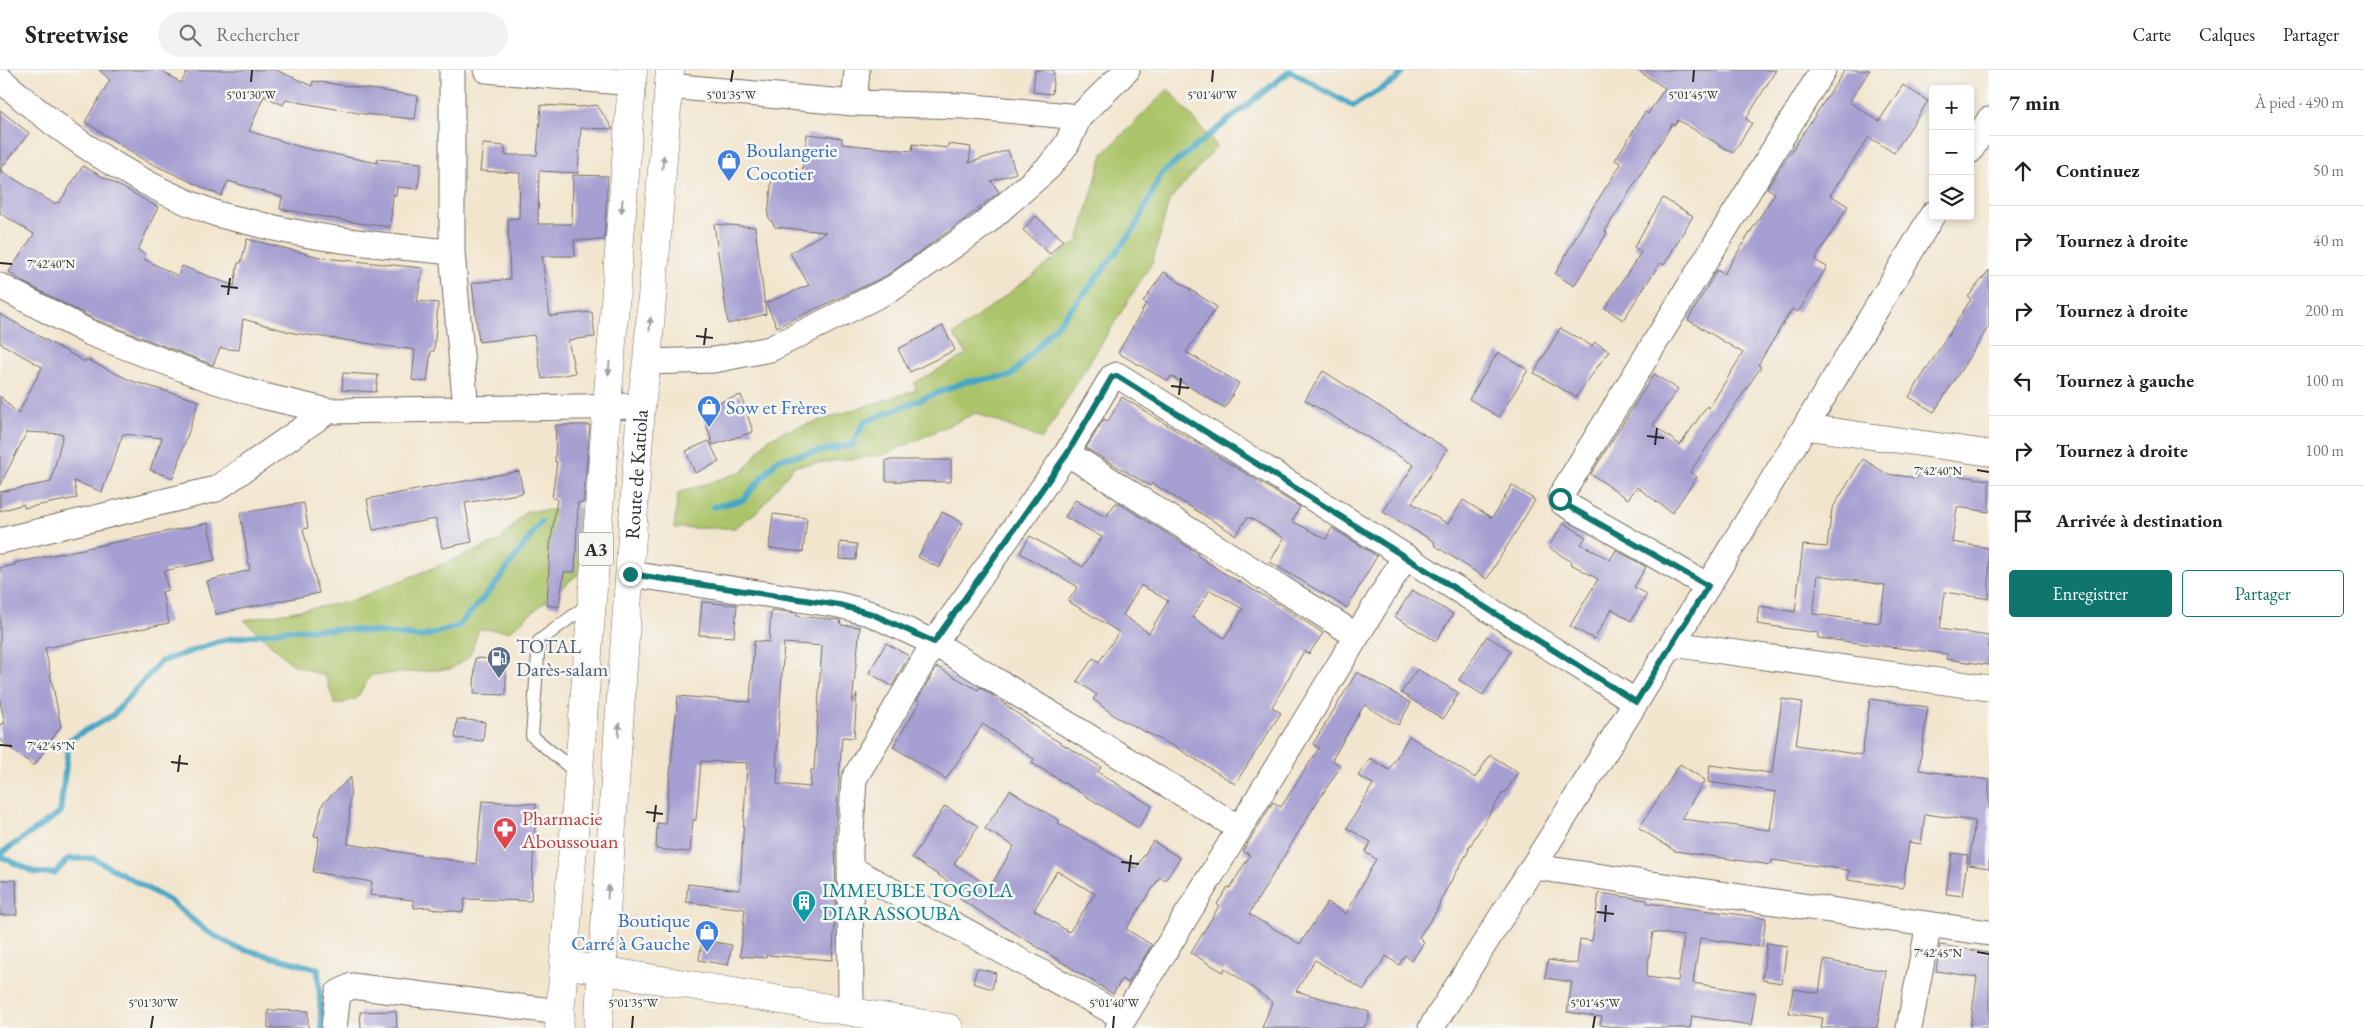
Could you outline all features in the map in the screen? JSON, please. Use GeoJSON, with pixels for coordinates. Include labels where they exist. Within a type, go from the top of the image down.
{"type":"FeatureCollection","features":[{"type":"Feature","properties":{"kind":"main road","name":"Route de Katiola"},"geometry":{"type":"LineString","coordinates":[[560,1020],[632,76]]}},
{"type":"Feature","properties":{"kind":"main road","name":"Route de Katiola"},"geometry":{"type":"LineString","coordinates":[[598,1028],[641,406],[648,362],[670,78]]}},
{"type":"Feature","properties":{"kind":"main road"},"geometry":{"type":"LineString","coordinates":[[564,964],[603,969],[842,1017],[949,1028]]}},
{"type":"Feature","properties":{"kind":"street"},"geometry":{"type":"LineString","coordinates":[[452,70],[452,252],[466,410]]}},
{"type":"Feature","properties":{"kind":"street"},"geometry":{"type":"LineString","coordinates":[[486,70],[632,76]]}},
{"type":"Feature","properties":{"kind":"street"},"geometry":{"type":"LineString","coordinates":[[854,103],[857,70]]}},
{"type":"Feature","properties":{"kind":"street"},"geometry":{"type":"LineString","coordinates":[[648,362],[714,360],[770,349],[893,288],[983,225],[1049,167],[1067,144],[1079,117],[1127,70]]}},
{"type":"Feature","properties":{"kind":"street"},"geometry":{"type":"LineString","coordinates":[[1708,586],[1563,503],[1561,495],[1823,70]]}},
{"type":"Feature","properties":{"kind":"street"},"geometry":{"type":"LineString","coordinates":[[670,78],[854,103],[964,106],[1079,117]]}},
{"type":"Feature","properties":{"kind":"street"},"geometry":{"type":"LineString","coordinates":[[0,79],[38,113],[114,164],[165,192],[219,214],[301,234],[366,244],[452,252]]}},
{"type":"Feature","properties":{"kind":"street"},"geometry":{"type":"LineString","coordinates":[[1974,145],[1989,120]]}},
{"type":"Feature","properties":{"kind":"street"},"geometry":{"type":"LineString","coordinates":[[1431,1028],[1708,586],[1806,427],[1929,220]]}},
{"type":"Feature","properties":{"kind":"street"},"geometry":{"type":"LineString","coordinates":[[0,286],[90,334],[260,395],[328,411],[641,406]]}},
{"type":"Feature","properties":{"kind":"street"},"geometry":{"type":"LineString","coordinates":[[842,1017],[854,780],[934,642],[1067,454],[1112,377],[1117,376],[1636,702]]}},
{"type":"Feature","properties":{"kind":"street"},"geometry":{"type":"LineString","coordinates":[[0,541],[216,489],[328,411]]}},
{"type":"Feature","properties":{"kind":"street"},"geometry":{"type":"LineString","coordinates":[[1806,427],[1989,453]]}},
{"type":"Feature","properties":{"kind":"street"},"geometry":{"type":"LineString","coordinates":[[1067,454],[1356,636]]}},
{"type":"Feature","properties":{"kind":"street"},"geometry":{"type":"LineString","coordinates":[[850,868],[1121,1022],[1405,557]]}},
{"type":"Feature","properties":{"kind":"street"},"geometry":{"type":"LineString","coordinates":[[630,574],[839,605],[872,614],[934,642],[1239,828]]}},
{"type":"Feature","properties":{"kind":"street"},"geometry":{"type":"LineString","coordinates":[[1672,644],[1989,688]]}},
{"type":"Feature","properties":{"kind":"street"},"geometry":{"type":"LineString","coordinates":[[1534,866],[1989,933]]}},
{"type":"Feature","properties":{"kind":"street"},"geometry":{"type":"LineString","coordinates":[[1909,1028],[1929,924]]}},
{"type":"Feature","properties":{"kind":"street"},"geometry":{"type":"LineString","coordinates":[[334,1028],[338,993],[352,986],[560,1020]]}},
{"type":"Feature","properties":{"kind":"lane"},"geometry":{"type":"LineString","coordinates":[[579,776],[532,736],[532,726],[539,640],[592,602]]}},
{"type":"Feature","properties":{"kind":"green space"},"geometry":{"type":"Polygon","coordinates":[[[1168,89],[1217,146],[1169,201],[1153,261],[1042,439],[976,413],[884,455],[794,466],[759,510],[735,528],[674,528],[678,493],[744,471],[767,440],[783,432],[916,390],[914,383],[967,354],[953,335],[1078,241],[1103,154],[1168,89]]]}},
{"type":"Feature","properties":{"kind":"green space"},"geometry":{"type":"Polygon","coordinates":[[[587,509],[583,570],[510,631],[479,629],[470,656],[451,669],[371,675],[356,699],[335,705],[325,676],[292,664],[244,620],[348,602],[500,541],[526,511],[587,509]]]}},
{"type":"Feature","properties":{"kind":"building"},"geometry":{"type":"Polygon","coordinates":[[[99,70],[161,70],[181,83],[188,70],[276,70],[312,86],[313,81],[418,96],[415,119],[364,114],[286,100],[283,105],[264,96],[249,131],[304,148],[377,163],[377,159],[421,163],[418,189],[397,187],[396,195],[393,195],[390,227],[280,209],[282,197],[228,181],[221,196],[144,160],[85,122],[110,80],[99,70]]]}},
{"type":"Feature","properties":{"kind":"building"},"geometry":{"type":"Polygon","coordinates":[[[1035,70],[1054,70],[1052,94],[1033,92],[1035,70]]]}},
{"type":"Feature","properties":{"kind":"building"},"geometry":{"type":"Polygon","coordinates":[[[1637,70],[1776,70],[1746,119],[1752,123],[1733,153],[1678,120],[1675,125],[1672,124],[1605,231],[1607,233],[1574,286],[1555,274],[1590,212],[1621,164],[1615,160],[1645,112],[1648,114],[1665,88],[1637,70]]]}},
{"type":"Feature","properties":{"kind":"building"},"geometry":{"type":"Polygon","coordinates":[[[1845,70],[1870,70],[1849,102],[1879,121],[1903,85],[1928,101],[1894,153],[1869,137],[1830,195],[1848,206],[1815,260],[1827,267],[1798,312],[1792,309],[1758,365],[1761,367],[1690,472],[1697,477],[1672,513],[1637,487],[1628,499],[1591,474],[1654,374],[1678,389],[1653,425],[1680,445],[1707,406],[1709,408],[1743,353],[1688,320],[1717,270],[1724,274],[1775,193],[1767,188],[1845,70]]]}},
{"type":"Feature","properties":{"kind":"building"},"geometry":{"type":"Polygon","coordinates":[[[541,105],[579,107],[597,105],[613,129],[581,128],[578,173],[539,171],[538,224],[572,224],[573,175],[608,176],[604,240],[574,240],[575,256],[542,256],[550,316],[592,312],[595,337],[568,340],[575,373],[542,379],[534,335],[479,342],[472,283],[510,279],[508,219],[519,218],[520,173],[480,171],[483,144],[505,146],[505,155],[537,155],[541,105]]]}},
{"type":"Feature","properties":{"kind":"building"},"geometry":{"type":"Polygon","coordinates":[[[0,110],[29,133],[0,170],[0,110]]]}},
{"type":"Feature","properties":{"kind":"building"},"geometry":{"type":"Polygon","coordinates":[[[807,134],[842,138],[842,144],[912,151],[913,144],[947,148],[948,144],[971,147],[969,163],[1008,150],[1016,173],[991,181],[999,192],[964,220],[886,276],[777,327],[766,303],[809,285],[790,253],[826,232],[775,227],[768,216],[772,177],[801,180],[807,134]]]}},
{"type":"Feature","properties":{"kind":"building"},"geometry":{"type":"Polygon","coordinates":[[[83,166],[158,207],[138,250],[146,255],[144,259],[178,276],[182,266],[234,286],[238,263],[241,263],[247,239],[324,258],[423,268],[417,301],[438,303],[434,351],[431,351],[427,382],[412,380],[415,350],[294,333],[243,319],[239,350],[220,348],[213,365],[96,320],[23,282],[9,272],[34,234],[0,213],[0,170],[55,204],[56,202],[59,203],[83,166]]]}},
{"type":"Feature","properties":{"kind":"building"},"geometry":{"type":"Polygon","coordinates":[[[1663,198],[1693,216],[1664,265],[1660,263],[1623,320],[1605,308],[1641,252],[1634,247],[1663,198]]]}},
{"type":"Feature","properties":{"kind":"building"},"geometry":{"type":"Polygon","coordinates":[[[1036,216],[1063,240],[1050,254],[1023,230],[1036,216]]]}},
{"type":"Feature","properties":{"kind":"building"},"geometry":{"type":"Polygon","coordinates":[[[714,224],[755,227],[766,314],[728,324],[714,224]]]}},
{"type":"Feature","properties":{"kind":"building"},"geometry":{"type":"Polygon","coordinates":[[[1989,270],[1989,326],[1934,412],[1909,397],[1971,299],[1968,297],[1989,270]]]}},
{"type":"Feature","properties":{"kind":"building"},"geometry":{"type":"Polygon","coordinates":[[[1164,272],[1217,307],[1186,352],[1239,383],[1225,408],[1171,376],[1168,381],[1118,353],[1146,304],[1143,302],[1164,272]]]}},
{"type":"Feature","properties":{"kind":"building"},"geometry":{"type":"Polygon","coordinates":[[[0,314],[85,362],[86,359],[132,381],[199,401],[173,478],[150,470],[162,438],[123,434],[102,492],[74,481],[77,498],[24,508],[24,504],[0,511],[0,492],[51,482],[63,434],[27,432],[0,485],[0,396],[18,414],[42,367],[0,343],[0,314]]]}},
{"type":"Feature","properties":{"kind":"building"},"geometry":{"type":"Polygon","coordinates":[[[943,326],[955,350],[910,372],[898,349],[943,326]]]}},
{"type":"Feature","properties":{"kind":"building"},"geometry":{"type":"Polygon","coordinates":[[[1560,328],[1592,346],[1595,342],[1609,351],[1576,397],[1534,373],[1560,328]]]}},
{"type":"Feature","properties":{"kind":"building"},"geometry":{"type":"Polygon","coordinates":[[[1498,352],[1528,370],[1499,417],[1469,399],[1498,352]]]}},
{"type":"Feature","properties":{"kind":"building"},"geometry":{"type":"Polygon","coordinates":[[[1323,371],[1447,449],[1412,503],[1448,524],[1463,500],[1492,518],[1512,485],[1535,500],[1487,579],[1434,545],[1435,542],[1383,512],[1414,465],[1305,400],[1323,371]]]}},
{"type":"Feature","properties":{"kind":"building"},"geometry":{"type":"Polygon","coordinates":[[[343,373],[378,375],[376,392],[342,390],[343,373]]]}},
{"type":"Feature","properties":{"kind":"building"},"geometry":{"type":"Polygon","coordinates":[[[741,395],[753,432],[713,445],[701,408],[741,395]]]}},
{"type":"Feature","properties":{"kind":"building"},"geometry":{"type":"Polygon","coordinates":[[[1122,397],[1300,507],[1292,521],[1326,539],[1332,528],[1377,556],[1347,608],[1270,562],[1284,538],[1250,518],[1247,518],[1236,535],[1152,483],[1150,486],[1086,448],[1104,419],[1108,421],[1122,397]]]}},
{"type":"Feature","properties":{"kind":"building"},"geometry":{"type":"Polygon","coordinates":[[[556,425],[590,425],[583,503],[578,502],[575,572],[564,572],[559,607],[547,605],[550,547],[557,499],[552,498],[557,462],[555,462],[556,425]]]}},
{"type":"Feature","properties":{"kind":"building"},"geometry":{"type":"Polygon","coordinates":[[[709,441],[719,462],[695,473],[686,451],[709,441]]]}},
{"type":"Feature","properties":{"kind":"building"},"geometry":{"type":"Polygon","coordinates":[[[1863,459],[1887,474],[1917,478],[1918,470],[1989,480],[1989,512],[1957,507],[1952,542],[1989,548],[1989,599],[1945,592],[1940,629],[1989,636],[1989,665],[1946,659],[1947,654],[1818,638],[1818,633],[1757,624],[1759,606],[1795,612],[1803,545],[1827,547],[1832,509],[1863,459]],[[1818,575],[1813,614],[1880,623],[1885,585],[1818,575]]]}},
{"type":"Feature","properties":{"kind":"building"},"geometry":{"type":"Polygon","coordinates":[[[886,460],[951,460],[951,482],[886,481],[886,460]]]}},
{"type":"Feature","properties":{"kind":"building"},"geometry":{"type":"Polygon","coordinates":[[[519,471],[523,493],[465,503],[472,542],[442,548],[436,519],[373,530],[367,499],[519,471]]]}},
{"type":"Feature","properties":{"kind":"building"},"geometry":{"type":"Polygon","coordinates":[[[1075,500],[1106,517],[1116,502],[1198,553],[1197,555],[1222,572],[1278,604],[1323,633],[1309,654],[1304,651],[1272,707],[1281,713],[1235,784],[1179,749],[1116,717],[1093,699],[1097,695],[1077,681],[1093,658],[1099,662],[1119,632],[1068,601],[1078,587],[1020,553],[1030,536],[1083,567],[1102,537],[1065,517],[1075,500]],[[1141,585],[1123,615],[1149,633],[1168,601],[1141,585]],[[1210,590],[1192,617],[1224,638],[1243,609],[1210,590]]]}},
{"type":"Feature","properties":{"kind":"building"},"geometry":{"type":"Polygon","coordinates":[[[304,503],[308,528],[303,529],[319,593],[216,614],[207,581],[250,570],[240,513],[304,503]]]}},
{"type":"Feature","properties":{"kind":"building"},"geometry":{"type":"Polygon","coordinates":[[[942,512],[963,523],[939,568],[918,557],[942,512]]]}},
{"type":"Feature","properties":{"kind":"building"},"geometry":{"type":"Polygon","coordinates":[[[773,514],[807,518],[803,552],[769,548],[773,514]]]}},
{"type":"Feature","properties":{"kind":"building"},"geometry":{"type":"Polygon","coordinates":[[[208,523],[215,560],[164,571],[168,590],[162,592],[169,623],[45,648],[61,726],[34,766],[0,740],[0,724],[5,723],[0,702],[0,568],[15,565],[15,563],[208,523]]]}},
{"type":"Feature","properties":{"kind":"building"},"geometry":{"type":"Polygon","coordinates":[[[1564,523],[1586,537],[1581,544],[1610,560],[1616,550],[1646,567],[1634,587],[1647,594],[1631,621],[1612,609],[1594,639],[1570,626],[1598,579],[1571,564],[1572,562],[1548,547],[1564,523]]]}},
{"type":"Feature","properties":{"kind":"building"},"geometry":{"type":"Polygon","coordinates":[[[840,542],[857,544],[856,560],[839,559],[840,542]]]}},
{"type":"Feature","properties":{"kind":"building"},"geometry":{"type":"Polygon","coordinates":[[[1412,590],[1453,614],[1436,641],[1395,617],[1412,590]]]}},
{"type":"Feature","properties":{"kind":"building"},"geometry":{"type":"Polygon","coordinates":[[[702,602],[737,605],[734,637],[699,635],[702,602]]]}},
{"type":"Feature","properties":{"kind":"building"},"geometry":{"type":"Polygon","coordinates":[[[771,610],[797,613],[797,616],[840,620],[841,625],[860,627],[852,703],[857,694],[854,738],[842,737],[835,836],[836,909],[832,960],[766,955],[766,958],[740,956],[745,909],[686,902],[688,884],[740,890],[747,763],[701,761],[696,820],[693,820],[690,852],[656,849],[657,823],[665,824],[678,696],[750,702],[754,641],[769,642],[771,610]],[[784,643],[776,766],[778,767],[777,784],[810,787],[811,770],[814,770],[822,646],[784,643]]]}},
{"type":"Feature","properties":{"kind":"building"},"geometry":{"type":"Polygon","coordinates":[[[1487,636],[1511,651],[1483,695],[1459,680],[1487,636]]]}},
{"type":"Feature","properties":{"kind":"building"},"geometry":{"type":"Polygon","coordinates":[[[886,643],[909,656],[892,686],[869,673],[886,643]]]}},
{"type":"Feature","properties":{"kind":"building"},"geometry":{"type":"Polygon","coordinates":[[[475,658],[495,659],[494,670],[506,671],[506,695],[474,694],[475,658]]]}},
{"type":"Feature","properties":{"kind":"building"},"geometry":{"type":"Polygon","coordinates":[[[937,667],[978,690],[980,687],[1049,736],[1101,767],[1098,772],[1152,806],[1138,828],[1032,763],[1034,759],[983,724],[946,779],[893,747],[920,702],[917,700],[937,667]]]}},
{"type":"Feature","properties":{"kind":"building"},"geometry":{"type":"Polygon","coordinates":[[[1417,669],[1459,693],[1443,719],[1401,693],[1417,669]]]}},
{"type":"Feature","properties":{"kind":"building"},"geometry":{"type":"Polygon","coordinates":[[[1357,672],[1411,703],[1398,725],[1364,705],[1332,760],[1341,766],[1249,914],[1300,944],[1327,902],[1346,914],[1376,859],[1365,852],[1371,842],[1347,828],[1373,784],[1358,776],[1370,758],[1389,770],[1409,736],[1475,778],[1490,755],[1518,772],[1505,793],[1503,792],[1468,849],[1437,910],[1419,937],[1424,942],[1412,961],[1405,955],[1399,965],[1386,956],[1364,990],[1315,960],[1296,991],[1369,1012],[1369,1020],[1363,1028],[1262,1028],[1272,1002],[1225,968],[1223,972],[1191,953],[1219,906],[1217,904],[1228,887],[1230,888],[1250,855],[1243,851],[1273,802],[1281,807],[1319,748],[1313,744],[1357,672]]]}},
{"type":"Feature","properties":{"kind":"building"},"geometry":{"type":"Polygon","coordinates":[[[1782,699],[1802,702],[1796,745],[1862,755],[1870,699],[1928,707],[1919,770],[1989,780],[1989,868],[1969,865],[1975,821],[1925,814],[1921,844],[1909,842],[1903,888],[1848,880],[1849,870],[1772,860],[1771,865],[1675,851],[1639,828],[1680,764],[1705,780],[1681,819],[1770,830],[1776,792],[1708,782],[1710,765],[1772,773],[1782,699]]]}},
{"type":"Feature","properties":{"kind":"building"},"geometry":{"type":"Polygon","coordinates":[[[457,719],[485,722],[483,741],[455,738],[457,719]]]}},
{"type":"Feature","properties":{"kind":"building"},"geometry":{"type":"Polygon","coordinates":[[[351,777],[348,844],[476,864],[482,801],[536,804],[531,901],[465,899],[463,912],[430,909],[430,907],[414,908],[413,900],[370,895],[372,882],[313,872],[319,837],[314,836],[323,803],[351,777]]]}},
{"type":"Feature","properties":{"kind":"building"},"geometry":{"type":"Polygon","coordinates":[[[1010,790],[1060,821],[1058,823],[1136,868],[1153,841],[1180,858],[1165,881],[1160,877],[1126,929],[1152,945],[1128,983],[1122,979],[1113,994],[960,899],[964,892],[912,858],[945,806],[978,826],[954,864],[990,887],[1014,846],[985,829],[1010,790]],[[1057,871],[1034,910],[1069,932],[1095,894],[1057,871]]]}},
{"type":"Feature","properties":{"kind":"building"},"geometry":{"type":"Polygon","coordinates":[[[1952,853],[1968,855],[1962,896],[1946,894],[1952,853]]]}},
{"type":"Feature","properties":{"kind":"building"},"geometry":{"type":"Polygon","coordinates":[[[0,880],[16,880],[17,915],[0,915],[0,880]]]}},
{"type":"Feature","properties":{"kind":"building"},"geometry":{"type":"Polygon","coordinates":[[[1599,893],[1647,900],[1647,903],[1766,918],[1762,947],[1700,938],[1693,983],[1756,993],[1751,1025],[1692,1016],[1690,1028],[1624,1028],[1600,1025],[1602,1017],[1567,1012],[1572,982],[1545,978],[1548,960],[1577,964],[1580,939],[1592,941],[1599,893]],[[1653,932],[1646,977],[1678,981],[1684,936],[1653,932]]]}},
{"type":"Feature","properties":{"kind":"building"},"geometry":{"type":"Polygon","coordinates":[[[702,940],[732,945],[728,965],[699,960],[702,940]]]}},
{"type":"Feature","properties":{"kind":"building"},"geometry":{"type":"Polygon","coordinates":[[[1767,943],[1787,946],[1782,983],[1762,980],[1767,943]]]}},
{"type":"Feature","properties":{"kind":"building"},"geometry":{"type":"Polygon","coordinates":[[[1940,945],[1989,953],[1989,1028],[1970,1028],[1977,977],[1936,971],[1940,945]]]}},
{"type":"Feature","properties":{"kind":"building"},"geometry":{"type":"Polygon","coordinates":[[[1824,960],[1886,971],[1877,1028],[1821,1028],[1823,1018],[1789,1013],[1793,989],[1819,993],[1824,960]]]}},
{"type":"Feature","properties":{"kind":"building"},"geometry":{"type":"Polygon","coordinates":[[[977,968],[996,973],[992,989],[973,983],[977,968]]]}},
{"type":"Feature","properties":{"kind":"building"},"geometry":{"type":"Polygon","coordinates":[[[268,1010],[308,1011],[308,1028],[268,1028],[268,1010]]]}},
{"type":"Feature","properties":{"kind":"building"},"geometry":{"type":"Polygon","coordinates":[[[396,1011],[397,1028],[361,1028],[360,1012],[396,1011]]]}},
{"type":"Feature","properties":{"kind":"waterway"},"geometry":{"type":"LineString","coordinates":[[713,507],[743,500],[778,459],[852,445],[864,422],[965,382],[1011,376],[1079,300],[1135,228],[1161,174],[1290,71],[1353,106],[1396,80],[1403,70]]}},
{"type":"Feature","properties":{"kind":"waterway"},"geometry":{"type":"LineString","coordinates":[[0,854],[60,813],[69,740],[113,715],[160,662],[224,640],[287,630],[346,629],[422,637],[458,626],[494,586],[541,522]]}},
{"type":"Feature","properties":{"kind":"waterway"},"geometry":{"type":"LineString","coordinates":[[0,856],[36,873],[55,873],[68,859],[93,858],[170,901],[205,930],[235,947],[318,969],[322,1028]]}},
{"type":"Feature","properties":{"kind":"place","name":"Boulangerie Cocotier"},"geometry":{"type":"Point","coordinates":[729,182]}},
{"type":"Feature","properties":{"kind":"place","name":"Sow et Frères"},"geometry":{"type":"Point","coordinates":[709,428]}},
{"type":"Feature","properties":{"kind":"place","name":"TOTAL Darès-salam"},"geometry":{"type":"Point","coordinates":[499,679]}},
{"type":"Feature","properties":{"kind":"place","name":"Pharmacie Aboussouan"},"geometry":{"type":"Point","coordinates":[505,850]}},
{"type":"Feature","properties":{"kind":"place","name":"IMMEUBLE TOGOLA DIARASSOUBA"},"geometry":{"type":"Point","coordinates":[804,923]}},
{"type":"Feature","properties":{"kind":"place","name":"Boutique Carré à Gauche"},"geometry":{"type":"Point","coordinates":[707,953]}},
{"type":"Feature","properties":{"kind":"route"},"geometry":{"type":"LineString","coordinates":[[630,574],[839,605],[872,614],[934,642],[1067,454],[1112,377],[1117,376],[1636,702],[1708,586],[1563,503],[1560,499]]}}]}
